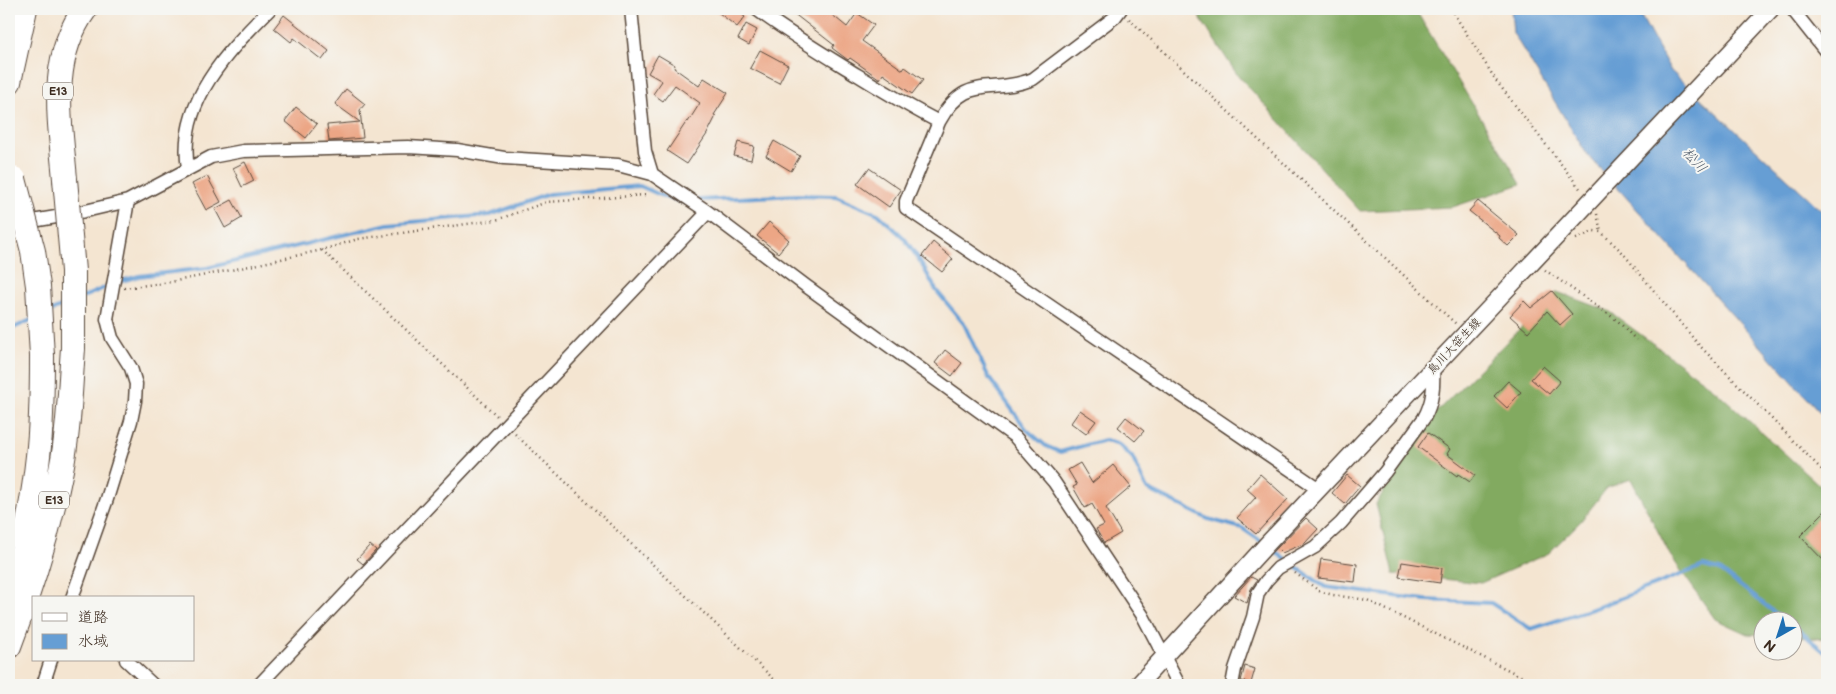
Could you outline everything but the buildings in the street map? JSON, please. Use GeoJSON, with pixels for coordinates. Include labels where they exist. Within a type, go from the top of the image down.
{"type":"FeatureCollection","features":[{"type":"Feature","properties":{"kind":"highway","name":"E13"},"geometry":{"type":"LineString","coordinates":[[9,646],[43,547],[61,468],[67,426],[73,348],[73,271],[59,115],[59,76],[65,47],[71,32],[85,9]]}},
{"type":"Feature","properties":{"kind":"highway"},"geometry":{"type":"LineString","coordinates":[[9,82],[23,17]]}},
{"type":"Feature","properties":{"kind":"highway","name":"E13"},"geometry":{"type":"LineString","coordinates":[[9,614],[24,542],[38,455],[42,408],[40,302],[33,251],[12,172]]}},
{"type":"Feature","properties":{"kind":"street"},"geometry":{"type":"LineString","coordinates":[[188,168],[186,136],[194,107],[208,81],[232,48],[270,9]]}},
{"type":"Feature","properties":{"kind":"street"},"geometry":{"type":"LineString","coordinates":[[630,9],[646,151],[652,174]]}},
{"type":"Feature","properties":{"kind":"street"},"geometry":{"type":"LineString","coordinates":[[756,9],[777,25],[888,94],[940,122]]}},
{"type":"Feature","properties":{"kind":"street","name":"鳥川大笹生線"},"geometry":{"type":"LineString","coordinates":[[1138,685],[1319,489],[1771,9]]}},
{"type":"Feature","properties":{"kind":"street"},"geometry":{"type":"LineString","coordinates":[[1792,9],[1827,53]]}},
{"type":"Feature","properties":{"kind":"street"},"geometry":{"type":"LineString","coordinates":[[1121,10],[1115,17],[1039,75],[1020,84],[981,87],[961,94],[945,111],[906,200],[906,208],[909,212],[1319,489]]}},
{"type":"Feature","properties":{"kind":"street"},"geometry":{"type":"LineString","coordinates":[[9,225],[68,215],[128,201],[211,157],[243,151],[408,147],[457,150],[504,158],[618,165],[652,174],[705,209],[806,286],[1015,437],[1054,482],[1143,616],[1179,685]]}},
{"type":"Feature","properties":{"kind":"street"},"geometry":{"type":"LineString","coordinates":[[73,596],[107,499],[131,421],[135,401],[136,384],[131,368],[112,338],[107,319],[128,201]]}},
{"type":"Feature","properties":{"kind":"street"},"geometry":{"type":"LineString","coordinates":[[259,685],[506,425],[705,209]]}},
{"type":"Feature","properties":{"kind":"street"},"geometry":{"type":"LineString","coordinates":[[1232,685],[1258,593],[1278,568],[1315,547],[1331,532],[1354,510],[1385,472],[1430,408],[1434,385],[1433,368]]}},
{"type":"Feature","properties":{"kind":"street"},"geometry":{"type":"LineString","coordinates":[[43,685],[50,662]]}},
{"type":"Feature","properties":{"kind":"street"},"geometry":{"type":"LineString","coordinates":[[128,662],[153,685]]}},
{"type":"Feature","properties":{"kind":"path"},"geometry":{"type":"LineString","coordinates":[[1451,9],[1498,82],[1590,200],[1598,216],[1602,232],[1622,252],[1698,344],[1827,475]]}},
{"type":"Feature","properties":{"kind":"path"},"geometry":{"type":"LineString","coordinates":[[1121,10],[1466,333]]}},
{"type":"Feature","properties":{"kind":"path"},"geometry":{"type":"LineString","coordinates":[[112,290],[171,282],[322,250],[358,239],[496,220],[547,202],[644,196]]}},
{"type":"Feature","properties":{"kind":"path"},"geometry":{"type":"LineString","coordinates":[[1574,240],[1594,231],[1602,232]]}},
{"type":"Feature","properties":{"kind":"path"},"geometry":{"type":"LineString","coordinates":[[322,250],[780,685]]}},
{"type":"Feature","properties":{"kind":"path"},"geometry":{"type":"LineString","coordinates":[[1533,262],[1618,321],[1636,340]]}},
{"type":"Feature","properties":{"kind":"path"},"geometry":{"type":"LineString","coordinates":[[1286,564],[1302,580],[1319,591],[1332,595],[1367,600],[1539,685]]}},
{"type":"Feature","properties":{"kind":"green space"},"geometry":{"type":"Polygon","coordinates":[[[1194,9],[1415,9],[1521,184],[1453,207],[1360,211],[1236,73],[1194,9]]]}},
{"type":"Feature","properties":{"kind":"green space"},"geometry":{"type":"Polygon","coordinates":[[[1557,292],[1609,311],[1714,389],[1827,492],[1827,639],[1804,638],[1804,612],[1754,612],[1754,634],[1747,634],[1715,619],[1670,555],[1631,479],[1607,488],[1580,522],[1549,553],[1481,583],[1393,574],[1376,504],[1423,425],[1557,292]]]}},
{"type":"Feature","properties":{"kind":"water","name":"松川"},"geometry":{"type":"Polygon","coordinates":[[[1511,9],[1637,9],[1671,71],[1827,215],[1827,420],[1586,153],[1513,33],[1511,9]]]}},
{"type":"Feature","properties":{"kind":"waterway"},"geometry":{"type":"LineString","coordinates":[[118,282],[139,276],[207,268],[388,224],[490,215],[549,194],[640,186],[667,198],[684,202]]}},
{"type":"Feature","properties":{"kind":"waterway"},"geometry":{"type":"LineString","coordinates":[[698,200],[798,195],[836,196],[878,214],[904,238],[920,261],[936,290],[964,324],[989,378],[1027,430],[1046,446],[1060,452],[1105,440],[1119,445],[1132,457],[1147,489],[1208,519],[1242,528],[1262,542]]}},
{"type":"Feature","properties":{"kind":"waterway"},"geometry":{"type":"LineString","coordinates":[[81,298],[111,285]]}},
{"type":"Feature","properties":{"kind":"waterway"},"geometry":{"type":"LineString","coordinates":[[49,312],[65,305]]}},
{"type":"Feature","properties":{"kind":"waterway"},"geometry":{"type":"LineString","coordinates":[[9,330],[31,320]]}},
{"type":"Feature","properties":{"kind":"waterway"},"geometry":{"type":"LineString","coordinates":[[1270,548],[1287,560]]}},
{"type":"Feature","properties":{"kind":"waterway"},"geometry":{"type":"LineString","coordinates":[[1292,564],[1325,587],[1425,600],[1491,603],[1531,629],[1598,607],[1703,566],[1720,570],[1774,612]]}},
{"type":"Feature","properties":{"kind":"waterway"},"geometry":{"type":"LineString","coordinates":[[1804,634],[1827,654]]}}]}
